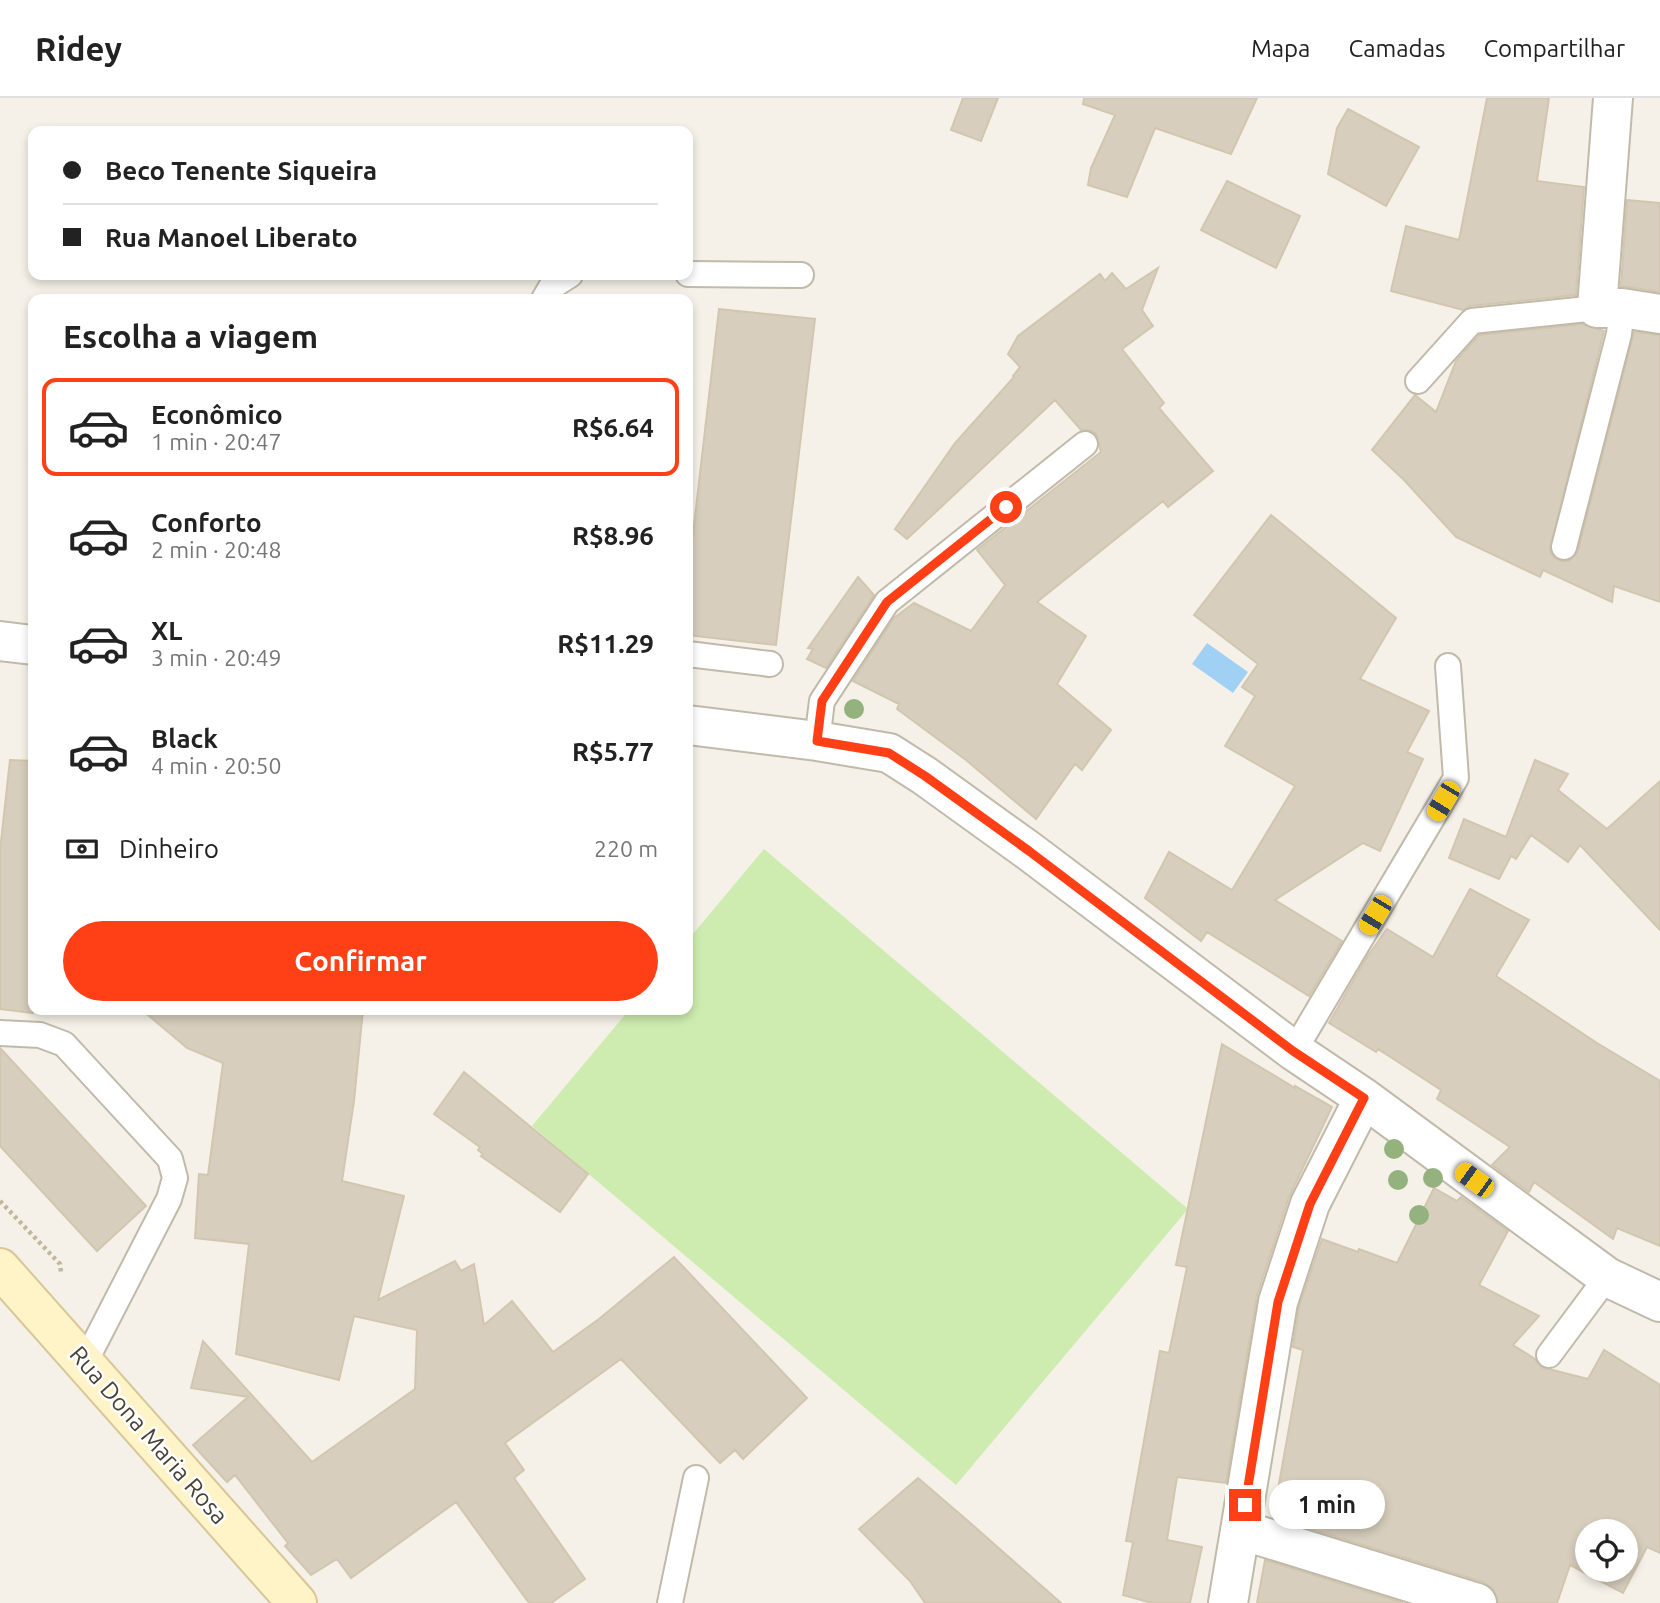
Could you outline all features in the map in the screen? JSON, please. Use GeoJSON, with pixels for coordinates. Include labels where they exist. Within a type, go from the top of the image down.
{"type":"FeatureCollection","features":[{"type":"Feature","properties":{"kind":"main road","name":"Rua Dona Maria Rosa"},"geometry":{"type":"LineString","coordinates":[[0,1268],[297,1603]]}},
{"type":"Feature","properties":{"kind":"street"},"geometry":{"type":"LineString","coordinates":[[1613,98],[1609,308],[1660,314]]}},
{"type":"Feature","properties":{"kind":"street"},"geometry":{"type":"LineString","coordinates":[[0,641],[28,644]]}},
{"type":"Feature","properties":{"kind":"street"},"geometry":{"type":"LineString","coordinates":[[693,726],[889,753],[1029,851],[1293,1051],[1364,1098],[1607,1277],[1660,1302]]}},
{"type":"Feature","properties":{"kind":"street"},"geometry":{"type":"LineString","coordinates":[[1228,1603],[1278,1302],[1310,1204],[1364,1098]]}},
{"type":"Feature","properties":{"kind":"street"},"geometry":{"type":"LineString","coordinates":[[1241,1530],[1477,1603]]}},
{"type":"Feature","properties":{"kind":"lane"},"geometry":{"type":"LineString","coordinates":[[693,274],[800,275]]}},
{"type":"Feature","properties":{"kind":"lane"},"geometry":{"type":"LineString","coordinates":[[547,294],[551,287],[562,280]]}},
{"type":"Feature","properties":{"kind":"lane"},"geometry":{"type":"LineString","coordinates":[[1418,381],[1472,321],[1609,308],[1619,334],[1564,547]]}},
{"type":"Feature","properties":{"kind":"lane"},"geometry":{"type":"LineString","coordinates":[[817,741],[822,701],[887,602],[1085,444]]}},
{"type":"Feature","properties":{"kind":"lane"},"geometry":{"type":"LineString","coordinates":[[693,655],[770,664]]}},
{"type":"Feature","properties":{"kind":"lane"},"geometry":{"type":"LineString","coordinates":[[1293,1051],[1456,778],[1448,666]]}},
{"type":"Feature","properties":{"kind":"lane"},"geometry":{"type":"LineString","coordinates":[[0,1033],[40,1035],[64,1044],[170,1158],[175,1178],[169,1199],[85,1362]]}},
{"type":"Feature","properties":{"kind":"lane"},"geometry":{"type":"LineString","coordinates":[[1549,1354],[1607,1277]]}},
{"type":"Feature","properties":{"kind":"lane"},"geometry":{"type":"LineString","coordinates":[[670,1603],[696,1478]]}},
{"type":"Feature","properties":{"kind":"green space"},"geometry":{"type":"Polygon","coordinates":[[[764,849],[1188,1209],[956,1485],[532,1126],[625,1015],[693,1015],[693,934],[764,849]]]}},
{"type":"Feature","properties":{"kind":"water"},"geometry":{"type":"Polygon","coordinates":[[[1207,643],[1248,672],[1233,693],[1192,664],[1207,643]]]}},
{"type":"Feature","properties":{"kind":"building"},"geometry":{"type":"Polygon","coordinates":[[[963,98],[998,98],[981,141],[951,130],[963,98]]]}},
{"type":"Feature","properties":{"kind":"building"},"geometry":{"type":"Polygon","coordinates":[[[1084,98],[1257,98],[1231,154],[1155,128],[1127,197],[1088,185],[1091,168],[1115,115],[1083,104],[1084,98]]]}},
{"type":"Feature","properties":{"kind":"building"},"geometry":{"type":"Polygon","coordinates":[[[1487,98],[1549,98],[1537,181],[1584,187],[1576,295],[1470,306],[1463,310],[1391,291],[1406,226],[1459,240],[1487,98]]]}},
{"type":"Feature","properties":{"kind":"building"},"geometry":{"type":"Polygon","coordinates":[[[1348,109],[1419,147],[1386,206],[1328,174],[1337,128],[1348,109]]]}},
{"type":"Feature","properties":{"kind":"building"},"geometry":{"type":"Polygon","coordinates":[[[1227,181],[1300,216],[1276,268],[1201,230],[1227,181]]]}},
{"type":"Feature","properties":{"kind":"building"},"geometry":{"type":"Polygon","coordinates":[[[1627,200],[1660,203],[1660,292],[1621,286],[1627,200]]]}},
{"type":"Feature","properties":{"kind":"building"},"geometry":{"type":"Polygon","coordinates":[[[1158,268],[1142,310],[1153,326],[1122,349],[1164,403],[1159,408],[1213,471],[1168,507],[1163,501],[1037,602],[1086,636],[1057,684],[1111,730],[1082,770],[1075,764],[1036,819],[966,760],[897,709],[899,704],[853,681],[894,618],[914,603],[971,631],[1005,585],[977,550],[1101,452],[1096,434],[1090,430],[1081,430],[1055,400],[907,539],[895,529],[955,443],[1014,377],[1020,367],[1008,354],[1018,336],[1100,274],[1105,281],[1112,273],[1126,289],[1158,268]]]}},
{"type":"Feature","properties":{"kind":"building"},"geometry":{"type":"Polygon","coordinates":[[[719,309],[815,319],[776,645],[693,636],[693,534],[719,309]]]}},
{"type":"Feature","properties":{"kind":"building"},"geometry":{"type":"Polygon","coordinates":[[[1583,324],[1604,331],[1550,550],[1554,558],[1561,561],[1569,561],[1578,551],[1634,332],[1660,335],[1660,602],[1614,586],[1612,602],[1543,570],[1540,577],[1456,537],[1404,480],[1372,450],[1415,395],[1436,412],[1456,361],[1479,335],[1583,324]]]}},
{"type":"Feature","properties":{"kind":"building"},"geometry":{"type":"Polygon","coordinates":[[[1271,515],[1396,618],[1360,679],[1429,711],[1407,752],[1423,759],[1380,851],[1363,843],[1275,900],[1342,941],[1309,996],[1207,932],[1201,941],[1145,898],[1169,852],[1232,890],[1295,786],[1225,746],[1255,696],[1242,687],[1258,664],[1194,615],[1271,515]]]}},
{"type":"Feature","properties":{"kind":"building"},"geometry":{"type":"Polygon","coordinates":[[[858,577],[874,595],[826,668],[807,659],[813,649],[808,648],[858,577]]]}},
{"type":"Feature","properties":{"kind":"building"},"geometry":{"type":"Polygon","coordinates":[[[10,760],[28,761],[28,1012],[0,1009],[0,851],[10,760]]]}},
{"type":"Feature","properties":{"kind":"building"},"geometry":{"type":"Polygon","coordinates":[[[1535,760],[1568,774],[1558,790],[1607,829],[1660,781],[1660,930],[1580,845],[1568,862],[1531,835],[1516,859],[1511,856],[1499,879],[1449,858],[1464,819],[1506,837],[1535,760]]]}},
{"type":"Feature","properties":{"kind":"building"},"geometry":{"type":"Polygon","coordinates":[[[1470,889],[1529,920],[1496,976],[1660,1081],[1660,1246],[1617,1228],[1613,1239],[1534,1182],[1529,1192],[1492,1165],[1510,1147],[1437,1099],[1441,1090],[1378,1049],[1376,1052],[1329,1023],[1367,957],[1387,929],[1433,957],[1470,889]]]}},
{"type":"Feature","properties":{"kind":"building"},"geometry":{"type":"Polygon","coordinates":[[[148,1015],[363,1015],[354,1101],[342,1181],[404,1196],[378,1300],[455,1261],[461,1271],[474,1264],[484,1325],[512,1301],[553,1352],[599,1319],[674,1257],[807,1398],[743,1459],[735,1450],[720,1463],[621,1359],[505,1443],[524,1470],[514,1478],[585,1579],[551,1603],[529,1603],[456,1502],[351,1578],[337,1559],[311,1575],[285,1546],[288,1543],[235,1475],[227,1482],[193,1445],[248,1397],[191,1388],[203,1341],[312,1462],[415,1389],[417,1330],[354,1316],[339,1380],[236,1354],[249,1244],[195,1238],[199,1174],[208,1175],[223,1063],[187,1048],[148,1015]]]}},
{"type":"Feature","properties":{"kind":"building"},"geometry":{"type":"Polygon","coordinates":[[[1222,1044],[1332,1107],[1289,1197],[1257,1295],[1226,1483],[1177,1477],[1167,1540],[1202,1547],[1190,1603],[1152,1603],[1123,1595],[1133,1542],[1126,1541],[1160,1351],[1169,1353],[1187,1267],[1176,1265],[1222,1044]]]}},
{"type":"Feature","properties":{"kind":"building"},"geometry":{"type":"Polygon","coordinates":[[[0,1048],[146,1206],[97,1251],[0,1146],[0,1048]]]}},
{"type":"Feature","properties":{"kind":"building"},"geometry":{"type":"Polygon","coordinates":[[[464,1072],[588,1174],[560,1212],[481,1156],[483,1154],[478,1150],[480,1147],[434,1114],[464,1072]]]}},
{"type":"Feature","properties":{"kind":"building"},"geometry":{"type":"Polygon","coordinates":[[[1434,1188],[1457,1201],[1461,1197],[1508,1231],[1479,1285],[1539,1316],[1513,1345],[1535,1359],[1541,1367],[1588,1379],[1604,1350],[1660,1385],[1660,1553],[1647,1547],[1638,1564],[1638,1519],[1575,1519],[1575,1568],[1570,1565],[1557,1603],[1498,1603],[1493,1589],[1483,1582],[1273,1517],[1303,1350],[1293,1347],[1299,1307],[1322,1239],[1358,1252],[1359,1249],[1397,1263],[1434,1188]]]}},
{"type":"Feature","properties":{"kind":"building"},"geometry":{"type":"Polygon","coordinates":[[[918,1478],[1061,1603],[925,1603],[910,1581],[859,1529],[918,1478]]]}},
{"type":"Feature","properties":{"kind":"building"},"geometry":{"type":"Polygon","coordinates":[[[1265,1560],[1403,1603],[1257,1603],[1265,1560]]]}},
{"type":"Feature","properties":{"kind":"building"},"geometry":{"type":"Polygon","coordinates":[[[1602,1582],[1629,1582],[1623,1593],[1602,1582]]]}},
{"type":"Feature","properties":{"kind":"route"},"geometry":{"type":"LineString","coordinates":[[1006,507],[887,602],[822,701],[817,741],[889,753],[925,776],[1029,851],[1293,1051],[1364,1098],[1310,1204],[1278,1302],[1245,1505]]}}]}
